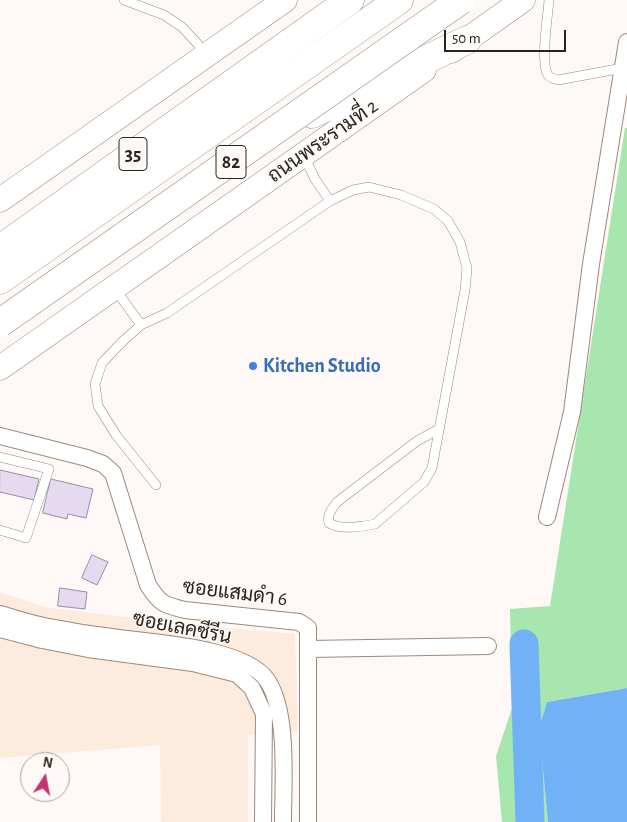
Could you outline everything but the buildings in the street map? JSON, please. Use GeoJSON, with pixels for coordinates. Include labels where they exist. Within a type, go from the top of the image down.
{"type":"FeatureCollection","features":[{"type":"Feature","properties":{"kind":"highway"},"geometry":{"type":"LineString","coordinates":[[234,81],[280,33],[318,0]]}},
{"type":"Feature","properties":{"kind":"highway","name":"35"},"geometry":{"type":"LineString","coordinates":[[0,249],[350,0]]}},
{"type":"Feature","properties":{"kind":"highway","name":"82"},"geometry":{"type":"LineString","coordinates":[[0,280],[400,0]]}},
{"type":"Feature","properties":{"kind":"highway","name":"82"},"geometry":{"type":"LineString","coordinates":[[0,322],[460,0]]}},
{"type":"Feature","properties":{"kind":"highway","name":"ถนนพระรามที่ 2"},"geometry":{"type":"LineString","coordinates":[[0,322],[460,0]]}},
{"type":"Feature","properties":{"kind":"highway"},"geometry":{"type":"LineString","coordinates":[[268,135],[467,40]]}},
{"type":"Feature","properties":{"kind":"main road","name":"35"},"geometry":{"type":"LineString","coordinates":[[0,200],[285,0]]}},
{"type":"Feature","properties":{"kind":"main road","name":"ถนนพระรามที่ 2"},"geometry":{"type":"LineString","coordinates":[[0,368],[115,289],[523,0]]}},
{"type":"Feature","properties":{"kind":"street"},"geometry":{"type":"LineString","coordinates":[[547,517],[572,412],[591,264],[627,42]]}},
{"type":"Feature","properties":{"kind":"street","name":"ซอยแสมดำ 6"},"geometry":{"type":"LineString","coordinates":[[0,436],[87,458],[103,464],[112,473],[148,585],[158,599],[168,606],[186,610],[299,622],[308,628],[308,822]]}},
{"type":"Feature","properties":{"kind":"street","name":"ซอยเลคซีรีน"},"geometry":{"type":"LineString","coordinates":[[0,614],[42,633],[88,649],[193,663],[237,674],[252,688],[264,714],[263,822]]}},
{"type":"Feature","properties":{"kind":"street","name":"ซอยเลคซีรีน"},"geometry":{"type":"LineString","coordinates":[[0,629],[117,638],[185,646],[215,653],[254,667],[267,680],[275,696],[279,711],[283,743],[283,822]]}},
{"type":"Feature","properties":{"kind":"street"},"geometry":{"type":"LineString","coordinates":[[309,649],[488,646]]}},
{"type":"Feature","properties":{"kind":"street"},"geometry":{"type":"LineString","coordinates":[[265,744],[283,743]]}},
{"type":"Feature","properties":{"kind":"lane"},"geometry":{"type":"LineString","coordinates":[[124,0],[164,15],[182,26],[208,54]]}},
{"type":"Feature","properties":{"kind":"lane"},"geometry":{"type":"LineString","coordinates":[[549,0],[544,63],[547,74],[558,80],[623,68]]}},
{"type":"Feature","properties":{"kind":"lane"},"geometry":{"type":"LineString","coordinates":[[303,154],[315,179],[330,201]]}},
{"type":"Feature","properties":{"kind":"lane"},"geometry":{"type":"LineString","coordinates":[[156,485],[116,435],[98,406],[95,384],[102,363],[141,325],[167,313],[330,201],[353,190],[369,187],[401,195],[434,209],[448,221],[460,242],[467,268],[466,283],[439,429],[429,474],[424,482],[375,524],[366,526],[334,526],[329,523],[328,517],[337,502],[417,441],[439,429]]}},
{"type":"Feature","properties":{"kind":"lane"},"geometry":{"type":"LineString","coordinates":[[115,289],[141,325]]}},
{"type":"Feature","properties":{"kind":"lane"},"geometry":{"type":"LineString","coordinates":[[0,457],[50,469],[26,538],[0,530]]}},
{"type":"Feature","properties":{"kind":"shaded area"},"geometry":{"type":"Polygon","coordinates":[[[0,592],[45,607],[164,622],[295,634],[298,732],[248,735],[248,822],[161,822],[160,745],[70,752],[20,752],[20,756],[0,758],[0,592]]]}},
{"type":"Feature","properties":{"kind":"green space"},"geometry":{"type":"Polygon","coordinates":[[[625,128],[627,128],[627,688],[547,702],[539,728],[548,822],[502,822],[496,756],[512,708],[510,609],[550,606],[625,128]]]}},
{"type":"Feature","properties":{"kind":"water"},"geometry":{"type":"Polygon","coordinates":[[[627,688],[627,822],[548,822],[539,728],[547,702],[627,688]]]}},
{"type":"Feature","properties":{"kind":"waterway"},"geometry":{"type":"LineString","coordinates":[[524,644],[530,822]]}},
{"type":"Feature","properties":{"kind":"place","name":"Kitchen Studio"},"geometry":{"type":"Point","coordinates":[253,366]}}]}
